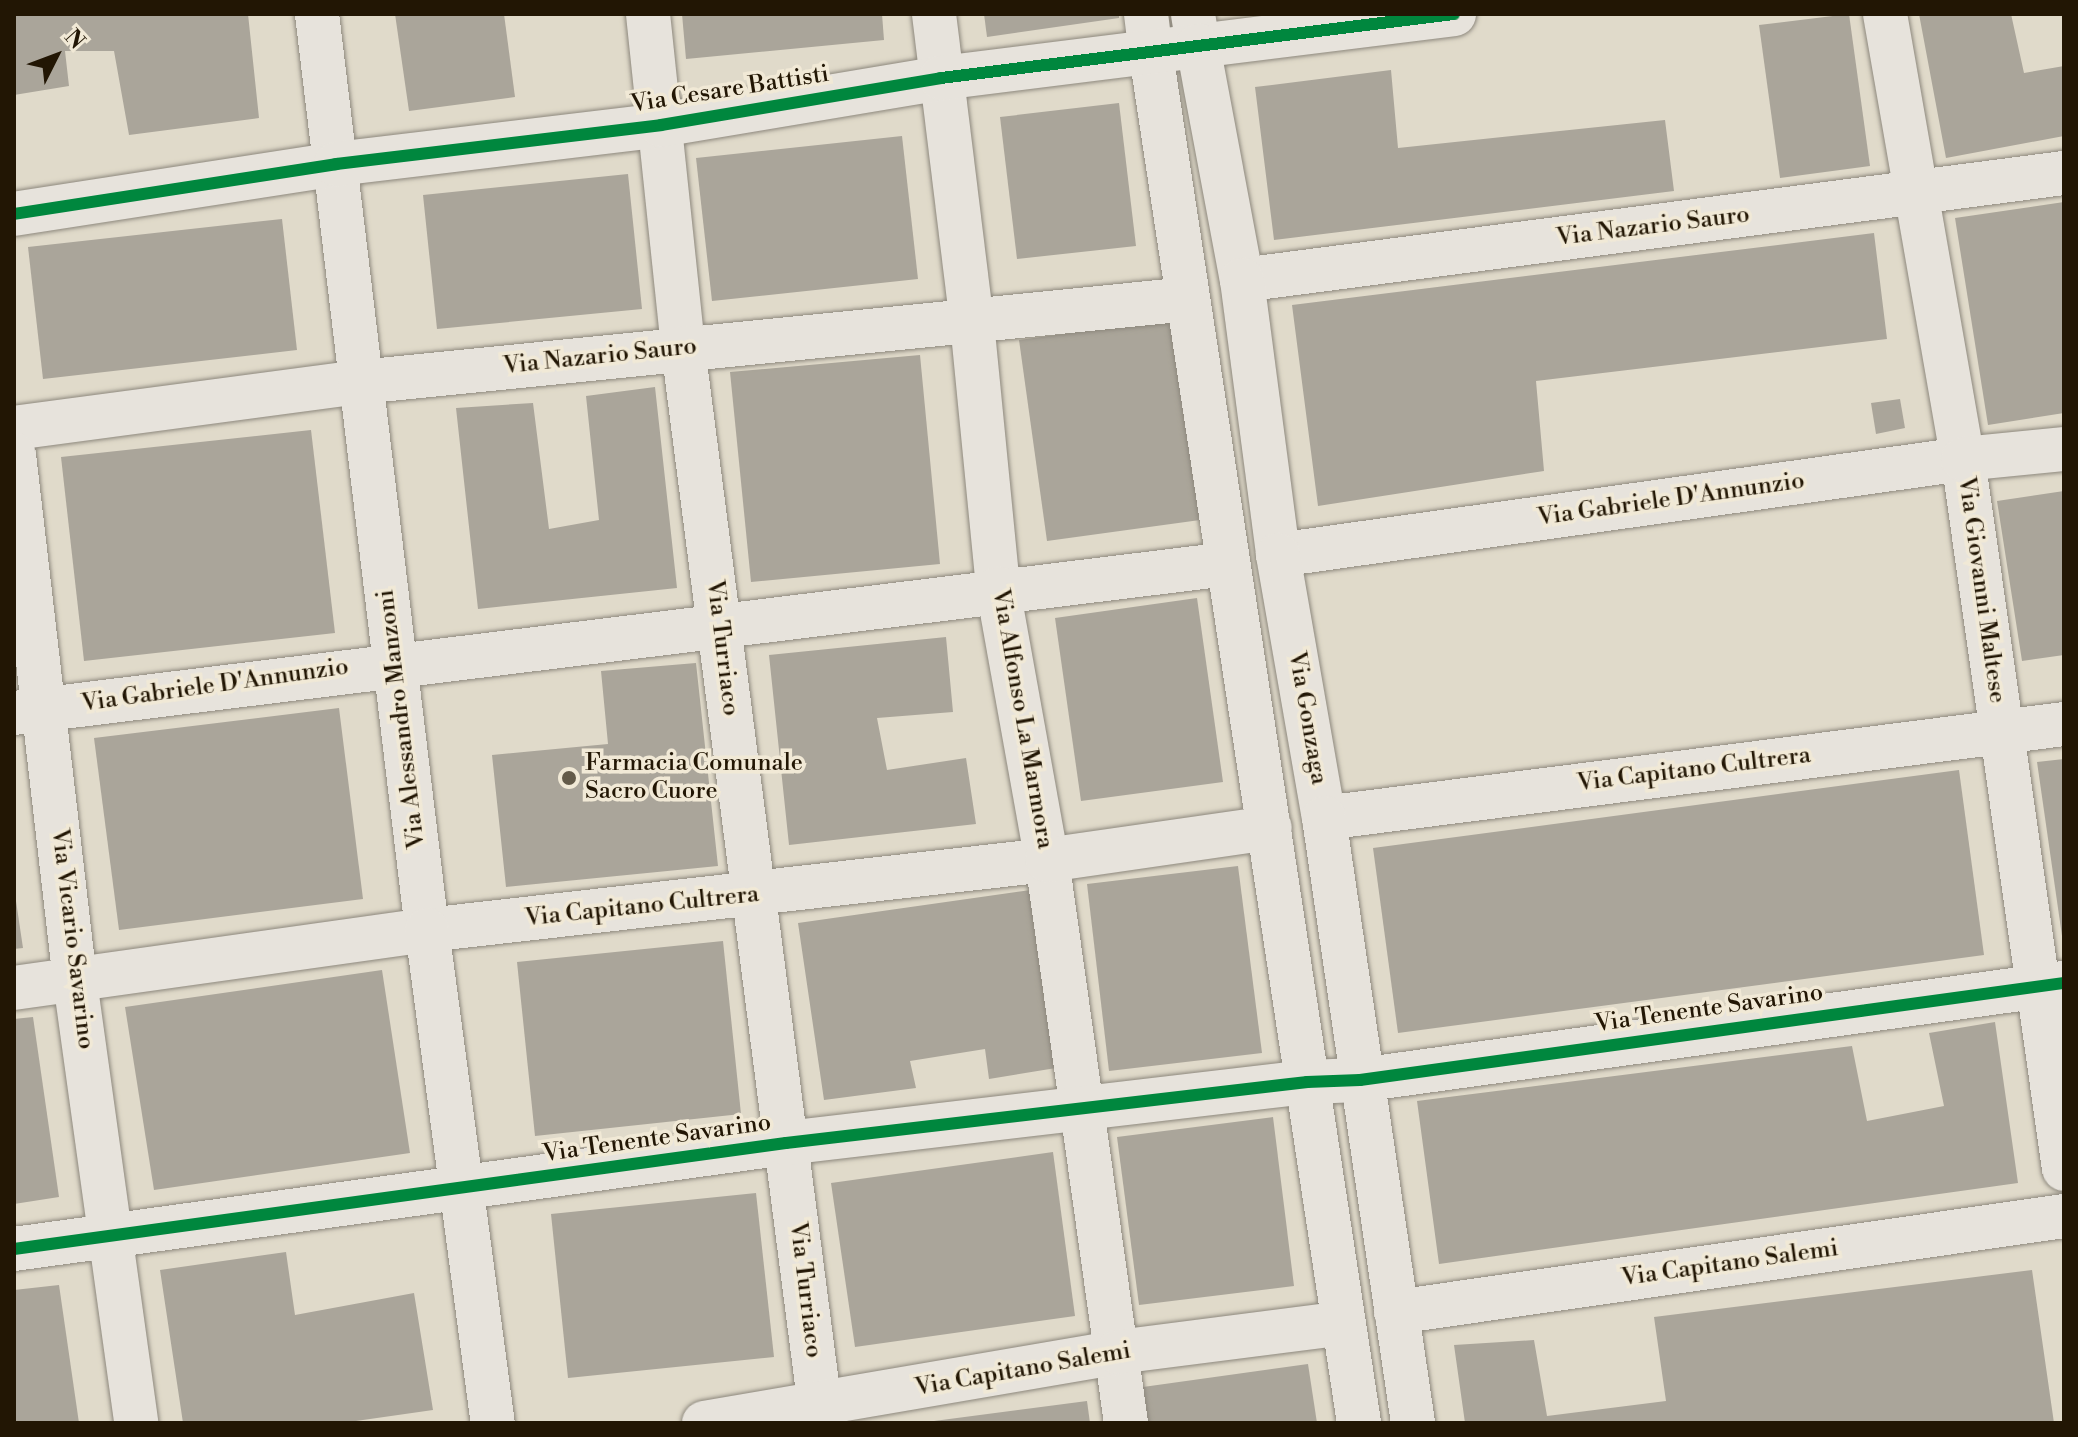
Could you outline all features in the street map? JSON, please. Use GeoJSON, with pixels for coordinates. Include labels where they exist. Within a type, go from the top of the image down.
{"type":"FeatureCollection","features":[{"type":"Feature","properties":{"kind":"street","name":"Via Alessandro Manzoni"},"geometry":{"type":"LineString","coordinates":[[317,14],[427,930],[493,1423]]}},
{"type":"Feature","properties":{"kind":"street","name":"Via Turriaco"},"geometry":{"type":"LineString","coordinates":[[648,14],[683,348],[821,1415]]}},
{"type":"Feature","properties":{"kind":"street","name":"Via Alfonso La Marmora"},"geometry":{"type":"LineString","coordinates":[[934,14],[972,322],[998,589],[1047,860],[1126,1423]]}},
{"type":"Feature","properties":{"kind":"street","name":"Via Cesare Battisti"},"geometry":{"type":"LineString","coordinates":[[14,214],[336,164],[661,125],[941,78],[1148,34],[1454,14]]}},
{"type":"Feature","properties":{"kind":"street","name":"Via Giovanni Maltese"},"geometry":{"type":"LineString","coordinates":[[1885,14],[1914,194],[1963,459],[2000,731],[2049,984],[2064,1169]]}},
{"type":"Feature","properties":{"kind":"street","name":"Via Gonzaga"},"geometry":{"type":"LineString","coordinates":[[1196,30],[1242,280],[1278,555],[1324,818],[1360,1080],[1413,1423]]}},
{"type":"Feature","properties":{"kind":"street"},"geometry":{"type":"LineString","coordinates":[[1148,34],[1359,1423]]}},
{"type":"Feature","properties":{"kind":"street","name":"Via Nazario Sauro"},"geometry":{"type":"LineString","coordinates":[[1242,280],[2064,173]]}},
{"type":"Feature","properties":{"kind":"street","name":"Via Nazario Sauro"},"geometry":{"type":"LineString","coordinates":[[14,428],[360,382],[1188,299]]}},
{"type":"Feature","properties":{"kind":"street","name":"Via Gabriele D'Annunzio"},"geometry":{"type":"LineString","coordinates":[[1278,555],[1963,459],[2064,449]]}},
{"type":"Feature","properties":{"kind":"street","name":"Via Vicario Savarino"},"geometry":{"type":"LineString","coordinates":[[14,455],[29,711],[75,981],[114,1238],[136,1423]]}},
{"type":"Feature","properties":{"kind":"street","name":"Via Gabriele D'Annunzio"},"geometry":{"type":"LineString","coordinates":[[29,711],[396,662],[720,629],[998,589],[1227,564]]}},
{"type":"Feature","properties":{"kind":"street","name":"Via Capitano Cultrera"},"geometry":{"type":"LineString","coordinates":[[1324,818],[2064,724]]}},
{"type":"Feature","properties":{"kind":"street","name":"Via Capitano Cultrera"},"geometry":{"type":"LineString","coordinates":[[14,988],[427,930],[754,896],[1047,860],[1270,828]]}},
{"type":"Feature","properties":{"kind":"street","name":"Via Tenente Savarino"},"geometry":{"type":"LineString","coordinates":[[14,1249],[114,1238],[786,1143],[1307,1082],[1360,1080],[2049,984]]}},
{"type":"Feature","properties":{"kind":"street","name":"Via Capitano Salemi"},"geometry":{"type":"LineString","coordinates":[[1396,1312],[2064,1216]]}},
{"type":"Feature","properties":{"kind":"street","name":"Via Capitano Salemi"},"geometry":{"type":"LineString","coordinates":[[704,1423],[821,1415],[1118,1352],[1343,1323]]}},
{"type":"Feature","properties":{"kind":"building"},"geometry":{"type":"Polygon","coordinates":[[[14,14],[248,14],[259,118],[129,135],[114,51],[65,51],[69,86],[14,95],[14,14]]]}},
{"type":"Feature","properties":{"kind":"building"},"geometry":{"type":"Polygon","coordinates":[[[395,14],[504,14],[515,97],[409,111],[395,14]]]}},
{"type":"Feature","properties":{"kind":"building"},"geometry":{"type":"Polygon","coordinates":[[[682,14],[882,14],[884,40],[686,59],[682,14]]]}},
{"type":"Feature","properties":{"kind":"building"},"geometry":{"type":"Polygon","coordinates":[[[984,14],[1119,14],[1119,18],[987,37],[984,14]]]}},
{"type":"Feature","properties":{"kind":"building"},"geometry":{"type":"Polygon","coordinates":[[[1849,14],[1870,166],[1780,178],[1759,25],[1849,14]]]}},
{"type":"Feature","properties":{"kind":"building"},"geometry":{"type":"Polygon","coordinates":[[[1919,14],[2011,14],[2024,73],[2064,66],[2064,136],[1946,158],[1919,14]]]}},
{"type":"Feature","properties":{"kind":"building"},"geometry":{"type":"Polygon","coordinates":[[[1391,70],[1398,148],[1665,120],[1674,191],[1274,240],[1255,87],[1391,70]]]}},
{"type":"Feature","properties":{"kind":"building"},"geometry":{"type":"Polygon","coordinates":[[[1119,103],[1136,246],[1017,259],[1000,117],[1119,103]]]}},
{"type":"Feature","properties":{"kind":"building"},"geometry":{"type":"Polygon","coordinates":[[[902,136],[918,279],[712,301],[696,158],[902,136]]]}},
{"type":"Feature","properties":{"kind":"building"},"geometry":{"type":"Polygon","coordinates":[[[628,174],[642,309],[437,329],[423,195],[628,174]]]}},
{"type":"Feature","properties":{"kind":"building"},"geometry":{"type":"Polygon","coordinates":[[[2064,202],[2064,413],[1988,425],[1955,218],[2064,202]]]}},
{"type":"Feature","properties":{"kind":"building"},"geometry":{"type":"Polygon","coordinates":[[[282,219],[297,350],[43,379],[28,247],[282,219]]]}},
{"type":"Feature","properties":{"kind":"building"},"geometry":{"type":"Polygon","coordinates":[[[1874,233],[1887,339],[1536,381],[1544,471],[1318,506],[1292,305],[1874,233]]]}},
{"type":"Feature","properties":{"kind":"building"},"geometry":{"type":"Polygon","coordinates":[[[1172,319],[1200,520],[1047,541],[1019,340],[1172,319]]]}},
{"type":"Feature","properties":{"kind":"building"},"geometry":{"type":"Polygon","coordinates":[[[920,355],[940,564],[751,582],[730,372],[920,355]]]}},
{"type":"Feature","properties":{"kind":"building"},"geometry":{"type":"Polygon","coordinates":[[[655,387],[677,588],[478,609],[456,408],[533,403],[549,529],[599,520],[586,396],[655,387]]]}},
{"type":"Feature","properties":{"kind":"building"},"geometry":{"type":"Polygon","coordinates":[[[1900,399],[1905,428],[1876,434],[1871,403],[1900,399]]]}},
{"type":"Feature","properties":{"kind":"building"},"geometry":{"type":"Polygon","coordinates":[[[311,430],[335,633],[84,661],[61,457],[311,430]]]}},
{"type":"Feature","properties":{"kind":"building"},"geometry":{"type":"Polygon","coordinates":[[[2064,491],[2064,655],[2022,661],[1997,501],[2064,491]]]}},
{"type":"Feature","properties":{"kind":"building"},"geometry":{"type":"Polygon","coordinates":[[[1197,598],[1223,782],[1081,801],[1055,618],[1197,598]]]}},
{"type":"Feature","properties":{"kind":"building"},"geometry":{"type":"Polygon","coordinates":[[[946,637],[953,712],[877,718],[887,770],[966,758],[976,824],[789,845],[769,655],[946,637]]]}},
{"type":"Feature","properties":{"kind":"building"},"geometry":{"type":"Polygon","coordinates":[[[696,663],[718,866],[506,887],[492,755],[608,744],[601,671],[696,663]]]}},
{"type":"Feature","properties":{"kind":"building"},"geometry":{"type":"Polygon","coordinates":[[[339,708],[363,899],[119,930],[94,738],[339,708]]]}},
{"type":"Feature","properties":{"kind":"building"},"geometry":{"type":"Polygon","coordinates":[[[2064,759],[2064,936],[2062,936],[2037,762],[2064,759]]]}},
{"type":"Feature","properties":{"kind":"building"},"geometry":{"type":"Polygon","coordinates":[[[1959,770],[1984,955],[1398,1033],[1373,848],[1959,770]]]}},
{"type":"Feature","properties":{"kind":"building"},"geometry":{"type":"Polygon","coordinates":[[[1238,866],[1262,1053],[1109,1071],[1087,884],[1238,866]]]}},
{"type":"Feature","properties":{"kind":"building"},"geometry":{"type":"Polygon","coordinates":[[[1031,890],[1056,1068],[989,1079],[985,1049],[910,1061],[916,1088],[824,1100],[798,923],[1031,890]]]}},
{"type":"Feature","properties":{"kind":"building"},"geometry":{"type":"Polygon","coordinates":[[[14,902],[23,948],[14,949],[14,902]]]}},
{"type":"Feature","properties":{"kind":"building"},"geometry":{"type":"Polygon","coordinates":[[[723,941],[741,1114],[535,1136],[517,962],[723,941]]]}},
{"type":"Feature","properties":{"kind":"building"},"geometry":{"type":"Polygon","coordinates":[[[382,970],[410,1153],[154,1190],[125,1007],[382,970]]]}},
{"type":"Feature","properties":{"kind":"building"},"geometry":{"type":"Polygon","coordinates":[[[33,1017],[59,1197],[14,1204],[14,1019],[33,1017]]]}},
{"type":"Feature","properties":{"kind":"building"},"geometry":{"type":"Polygon","coordinates":[[[1995,1022],[2018,1183],[1439,1264],[1417,1101],[1852,1046],[1867,1121],[1944,1106],[1929,1033],[1995,1022]]]}},
{"type":"Feature","properties":{"kind":"building"},"geometry":{"type":"Polygon","coordinates":[[[1273,1117],[1294,1286],[1139,1305],[1117,1137],[1273,1117]]]}},
{"type":"Feature","properties":{"kind":"building"},"geometry":{"type":"Polygon","coordinates":[[[1053,1152],[1075,1316],[855,1347],[831,1183],[1053,1152]]]}},
{"type":"Feature","properties":{"kind":"building"},"geometry":{"type":"Polygon","coordinates":[[[756,1193],[774,1357],[568,1378],[551,1214],[756,1193]]]}},
{"type":"Feature","properties":{"kind":"building"},"geometry":{"type":"Polygon","coordinates":[[[286,1252],[295,1315],[414,1293],[433,1410],[342,1423],[183,1423],[160,1270],[286,1252]]]}},
{"type":"Feature","properties":{"kind":"building"},"geometry":{"type":"Polygon","coordinates":[[[2032,1270],[2054,1423],[1465,1423],[1454,1345],[1534,1340],[1547,1416],[1666,1401],[1654,1317],[2032,1270]]]}},
{"type":"Feature","properties":{"kind":"building"},"geometry":{"type":"Polygon","coordinates":[[[59,1285],[79,1423],[14,1423],[14,1290],[59,1285]]]}},
{"type":"Feature","properties":{"kind":"building"},"geometry":{"type":"Polygon","coordinates":[[[1308,1364],[1317,1423],[1148,1423],[1143,1387],[1308,1364]]]}},
{"type":"Feature","properties":{"kind":"building"},"geometry":{"type":"Polygon","coordinates":[[[1087,1401],[1090,1423],[934,1423],[934,1421],[1087,1401]]]}},
{"type":"Feature","properties":{"kind":"cycle path"},"geometry":{"type":"LineString","coordinates":[[14,214],[336,164],[661,125],[941,78],[1454,14]]}},
{"type":"Feature","properties":{"kind":"cycle path"},"geometry":{"type":"LineString","coordinates":[[14,1249],[786,1143],[1307,1082],[1360,1080],[2064,983]]}},
{"type":"Feature","properties":{"kind":"place","name":"Farmacia Comunale Sacro Cuore"},"geometry":{"type":"Point","coordinates":[569,778]}}]}
